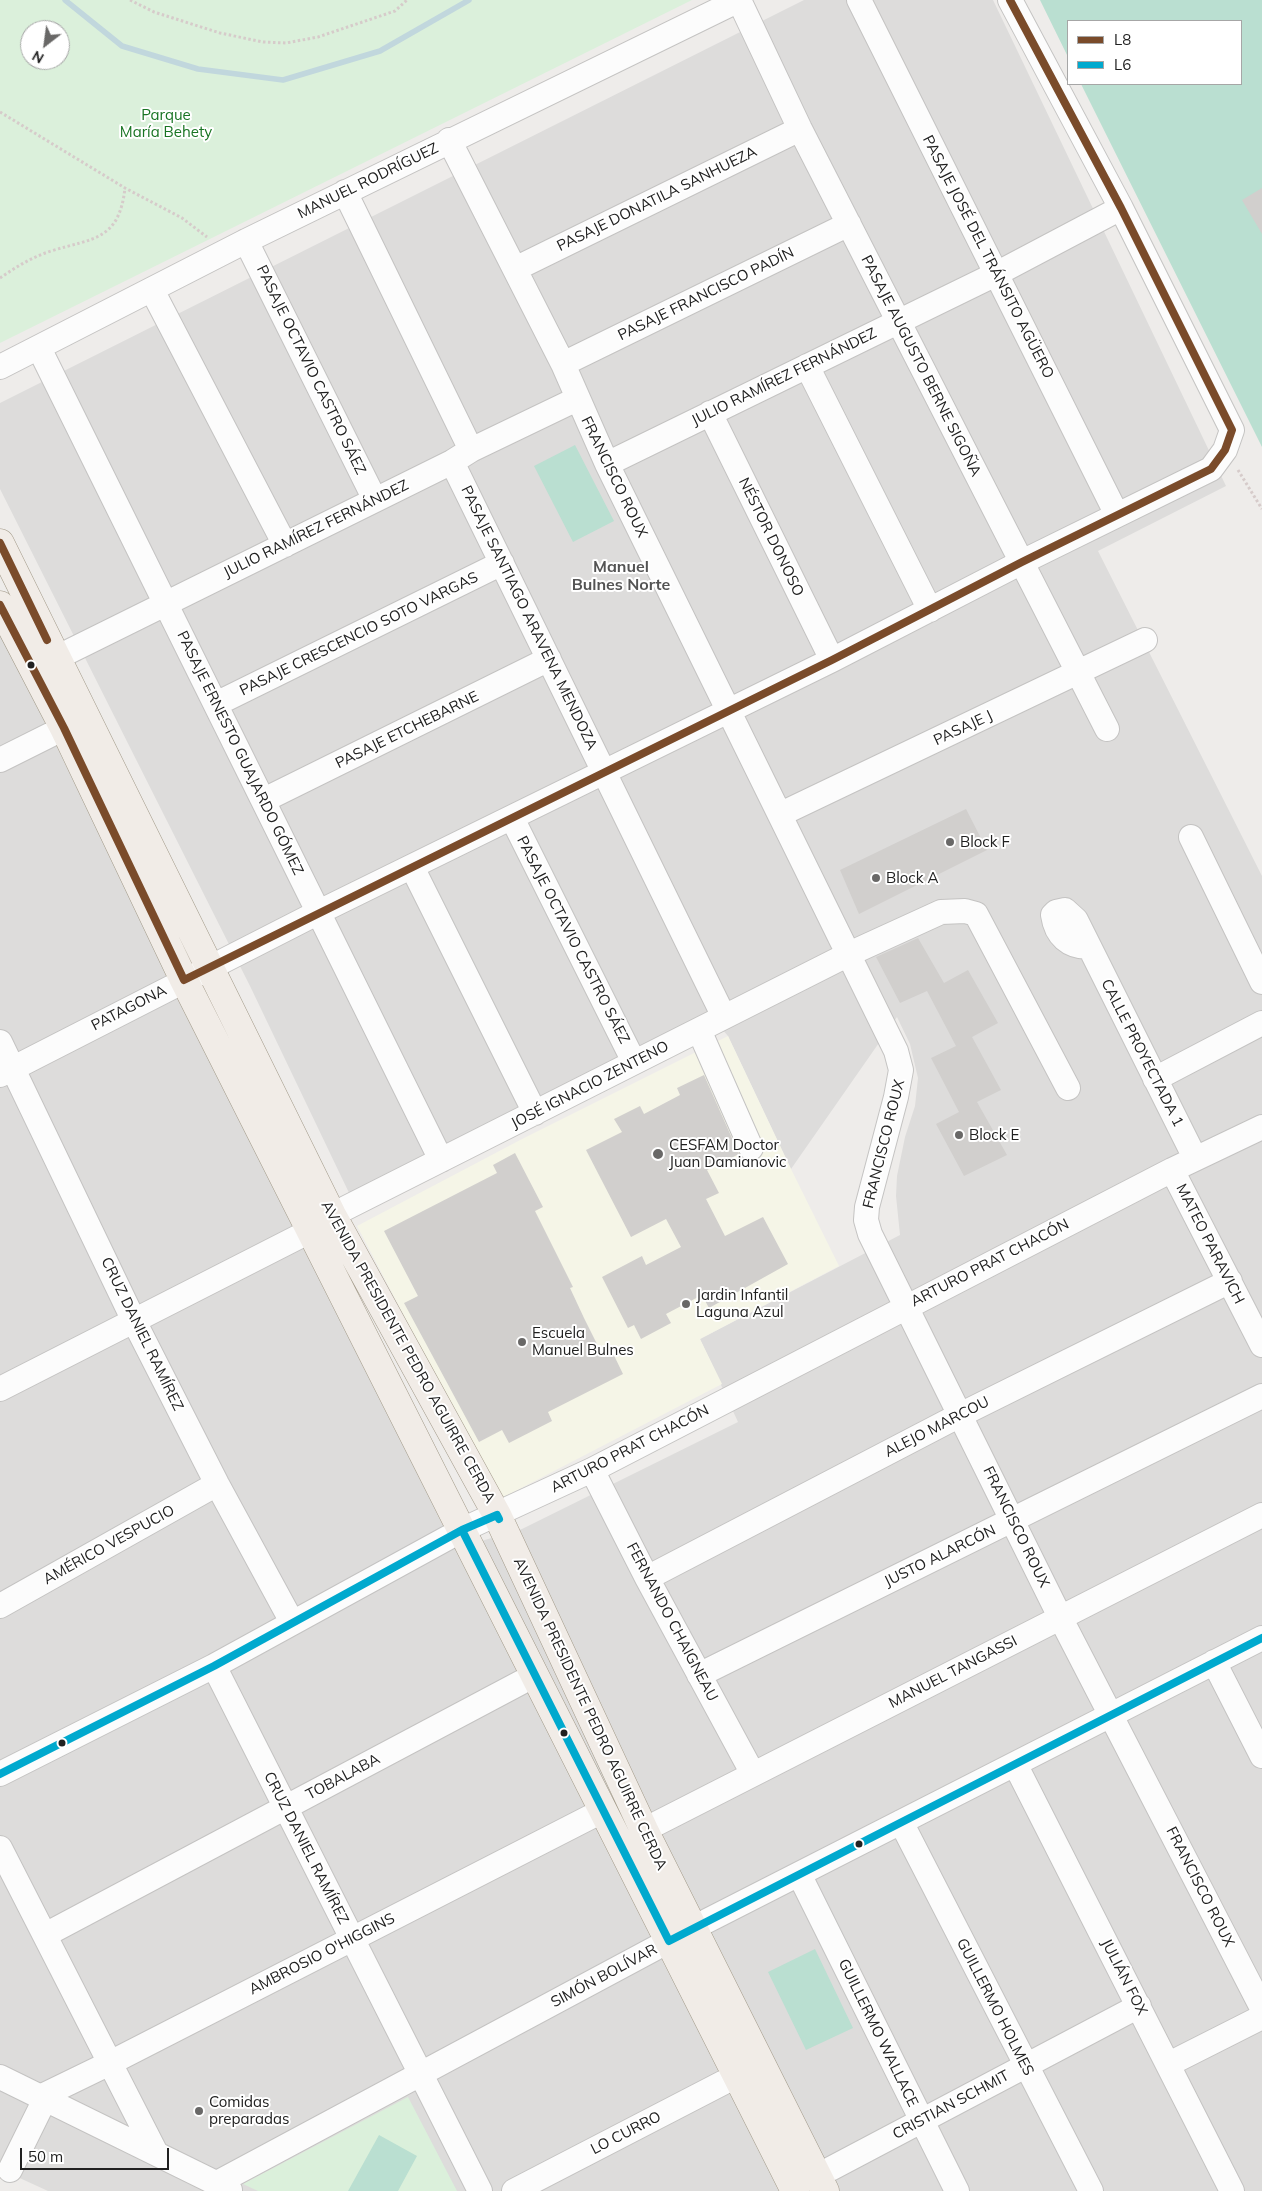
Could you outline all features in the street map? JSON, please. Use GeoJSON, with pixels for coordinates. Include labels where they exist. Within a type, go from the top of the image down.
{"type":"FeatureCollection","features":[{"type":"Feature","properties":{"kind":"main road","name":"AVENIDA PRESIDENTE PEDRO AGUIRRE CERDA"},"geometry":{"type":"LineString","coordinates":[[0,543],[211,966],[332,1215],[497,1515],[644,1830],[693,1928],[812,2186]]}},
{"type":"Feature","properties":{"kind":"main road","name":"AVENIDA PRESIDENTE PEDRO AGUIRRE CERDA"},"geometry":{"type":"LineString","coordinates":[[0,605],[64,728],[184,980],[669,1941],[738,2075],[812,2186]]}},
{"type":"Feature","properties":{"kind":"main road"},"geometry":{"type":"LineString","coordinates":[[310,1231],[332,1215]]}},
{"type":"Feature","properties":{"kind":"street","name":"PASAJE AUGUSTO BERNE SIGOÑA"},"geometry":{"type":"LineString","coordinates":[[739,0],[800,129],[1107,729]]}},
{"type":"Feature","properties":{"kind":"street","name":"MANUEL RODRÍGUEZ"},"geometry":{"type":"LineString","coordinates":[[0,367],[236,246],[449,140],[739,0]]}},
{"type":"Feature","properties":{"kind":"street","name":"PASAJE JOSÉ DEL TRÁNSITO AGÜERO"},"geometry":{"type":"LineString","coordinates":[[859,0],[1117,515]]}},
{"type":"Feature","properties":{"kind":"street"},"geometry":{"type":"LineString","coordinates":[[1010,0],[1121,208],[1229,440]]}},
{"type":"Feature","properties":{"kind":"street","name":"PASAJE DONATILA SANHUEZA"},"geometry":{"type":"LineString","coordinates":[[515,269],[800,129]]}},
{"type":"Feature","properties":{"kind":"street","name":"FRANCISCO ROUX"},"geometry":{"type":"LineString","coordinates":[[449,140],[563,364],[577,400],[607,464],[781,814],[896,1051],[901,1070],[891,1120],[866,1207],[866,1220],[870,1234],[1060,1616],[1262,2008]]}},
{"type":"Feature","properties":{"kind":"street","name":"PASAJE SANTIAGO ARAVENA MENDOZA"},"geometry":{"type":"LineString","coordinates":[[345,192],[461,456],[502,563],[724,1017]]}},
{"type":"Feature","properties":{"kind":"street","name":"JULIO RAMÍREZ FERNÁNDEZ"},"geometry":{"type":"LineString","coordinates":[[607,464],[996,274],[1121,208]]}},
{"type":"Feature","properties":{"kind":"street","name":"PASAJE FRANCISCO PADÍN"},"geometry":{"type":"LineString","coordinates":[[563,364],[848,224]]}},
{"type":"Feature","properties":{"kind":"street","name":"PASAJE OCTAVIO CASTRO SÁEZ"},"geometry":{"type":"LineString","coordinates":[[236,246],[375,500]]}},
{"type":"Feature","properties":{"kind":"street"},"geometry":{"type":"LineString","coordinates":[[152,290],[285,544]]}},
{"type":"Feature","properties":{"kind":"street","name":"PASAJE ERNESTO GUAJARDO GÓMEZ"},"geometry":{"type":"LineString","coordinates":[[38,348],[442,1160]]}},
{"type":"Feature","properties":{"kind":"street"},"geometry":{"type":"LineString","coordinates":[[807,366],[930,610]]}},
{"type":"Feature","properties":{"kind":"street","name":"JULIO RAMÍREZ FERNÁNDEZ"},"geometry":{"type":"LineString","coordinates":[[56,658],[577,400]]}},
{"type":"Feature","properties":{"kind":"street","name":"NÉSTOR DONOSO"},"geometry":{"type":"LineString","coordinates":[[710,413],[832,660]]}},
{"type":"Feature","properties":{"kind":"street","name":"PATAGONA"},"geometry":{"type":"LineString","coordinates":[[7,1071],[319,912],[832,660],[1022,562],[1211,469],[1229,440]]}},
{"type":"Feature","properties":{"kind":"street","name":"PASAJE CRESCENCIO SOTO VARGAS"},"geometry":{"type":"LineString","coordinates":[[216,704],[502,563]]}},
{"type":"Feature","properties":{"kind":"street","name":"PASAJE J"},"geometry":{"type":"LineString","coordinates":[[781,814],[1078,674],[1145,640]]}},
{"type":"Feature","properties":{"kind":"street","name":"PASAJE ETCHEBARNE"},"geometry":{"type":"LineString","coordinates":[[264,800],[549,659]]}},
{"type":"Feature","properties":{"kind":"street"},"geometry":{"type":"LineString","coordinates":[[0,760],[64,728]]}},
{"type":"Feature","properties":{"kind":"street","name":"PASAJE OCTAVIO CASTRO SÁEZ"},"geometry":{"type":"LineString","coordinates":[[512,818],[634,1062]]}},
{"type":"Feature","properties":{"kind":"street"},"geometry":{"type":"LineString","coordinates":[[1191,837],[1262,982]]}},
{"type":"Feature","properties":{"kind":"street"},"geometry":{"type":"LineString","coordinates":[[412,867],[535,1113]]}},
{"type":"Feature","properties":{"kind":"street","name":"JOSÉ IGNACIO ZENTENO"},"geometry":{"type":"LineString","coordinates":[[332,1215],[849,954],[941,912],[965,911],[976,914],[1068,1088]]}},
{"type":"Feature","properties":{"kind":"street","name":"CALLE PROYECTADA 1"},"geometry":{"type":"LineString","coordinates":[[1090,947],[1195,1158]]}},
{"type":"Feature","properties":{"kind":"street"},"geometry":{"type":"LineString","coordinates":[[1155,1078],[1262,1023]]}},
{"type":"Feature","properties":{"kind":"street"},"geometry":{"type":"LineString","coordinates":[[699,1030],[751,1148]]}},
{"type":"Feature","properties":{"kind":"street","name":"CRUZ DANIEL RAMÍREZ"},"geometry":{"type":"LineString","coordinates":[[0,1042],[7,1071],[217,1484],[292,1622]]}},
{"type":"Feature","properties":{"kind":"street","name":"ARTURO PRAT CHACÓN"},"geometry":{"type":"LineString","coordinates":[[0,1774],[214,1666],[462,1530],[592,1470],[906,1306],[1195,1158],[1262,1126]]}},
{"type":"Feature","properties":{"kind":"street","name":"MATEO PARAVICH"},"geometry":{"type":"LineString","coordinates":[[1172,1170],[1262,1345]]}},
{"type":"Feature","properties":{"kind":"street"},"geometry":{"type":"LineString","coordinates":[[0,1390],[310,1231]]}},
{"type":"Feature","properties":{"kind":"street","name":"ALEJO MARCOU"},"geometry":{"type":"LineString","coordinates":[[647,1578],[960,1415],[1230,1281]]}},
{"type":"Feature","properties":{"kind":"street","name":"JUSTO ALARCÓN"},"geometry":{"type":"LineString","coordinates":[[699,1675],[1262,1396]]}},
{"type":"Feature","properties":{"kind":"street","name":"FERNANDO CHAIGNEAU"},"geometry":{"type":"LineString","coordinates":[[592,1470],[647,1578],[753,1774]]}},
{"type":"Feature","properties":{"kind":"street","name":"AMÉRICO VESPUCIO"},"geometry":{"type":"LineString","coordinates":[[0,1606],[217,1484]]}},
{"type":"Feature","properties":{"kind":"street","name":"MANUEL TANGASSI"},"geometry":{"type":"LineString","coordinates":[[644,1830],[1060,1616],[1262,1515]]}},
{"type":"Feature","properties":{"kind":"street","name":"SIMÓN BOLÍVAR"},"geometry":{"type":"LineString","coordinates":[[224,2187],[421,2075],[693,1928],[1262,1638]]}},
{"type":"Feature","properties":{"kind":"street"},"geometry":{"type":"LineString","coordinates":[[1214,1662],[1262,1756]]}},
{"type":"Feature","properties":{"kind":"street","name":"CRUZ DANIEL RAMÍREZ"},"geometry":{"type":"LineString","coordinates":[[214,1666],[480,2191]]}},
{"type":"Feature","properties":{"kind":"street","name":"TOBALABA"},"geometry":{"type":"LineString","coordinates":[[45,1935],[535,1675]]}},
{"type":"Feature","properties":{"kind":"street","name":"JULIÁN FOX"},"geometry":{"type":"LineString","coordinates":[[1015,1764],[1232,2191]]}},
{"type":"Feature","properties":{"kind":"street","name":"AMBROSIO O'HIGGINS"},"geometry":{"type":"LineString","coordinates":[[42,2098],[604,1810]]}},
{"type":"Feature","properties":{"kind":"street","name":"GUILLERMO HOLMES"},"geometry":{"type":"LineString","coordinates":[[901,1822],[1091,2191]]}},
{"type":"Feature","properties":{"kind":"street"},"geometry":{"type":"LineString","coordinates":[[0,1848],[156,2153]]}},
{"type":"Feature","properties":{"kind":"street","name":"GUILLERMO WALLACE"},"geometry":{"type":"LineString","coordinates":[[799,1874],[957,2191]]}},
{"type":"Feature","properties":{"kind":"street","name":"CRISTIAN SCHMIT"},"geometry":{"type":"LineString","coordinates":[[812,2186],[922,2121],[1139,2006]]}},
{"type":"Feature","properties":{"kind":"street"},"geometry":{"type":"LineString","coordinates":[[1169,2064],[1262,2016]]}},
{"type":"Feature","properties":{"kind":"street","name":"LO CURRO"},"geometry":{"type":"LineString","coordinates":[[514,2191],[738,2075]]}},
{"type":"Feature","properties":{"kind":"street"},"geometry":{"type":"LineString","coordinates":[[0,2077],[224,2187]]}},
{"type":"Feature","properties":{"kind":"street"},"geometry":{"type":"LineString","coordinates":[[10,2170],[42,2098]]}},
{"type":"Feature","properties":{"kind":"path"},"geometry":{"type":"LineString","coordinates":[[130,0],[154,12],[220,33],[256,41],[286,43],[318,37],[395,11],[407,0]]}},
{"type":"Feature","properties":{"kind":"path"},"geometry":{"type":"LineString","coordinates":[[0,112],[125,188],[236,246]]}},
{"type":"Feature","properties":{"kind":"path"},"geometry":{"type":"LineString","coordinates":[[0,278],[35,257],[93,240],[112,228],[123,206],[125,188]]}},
{"type":"Feature","properties":{"kind":"path"},"geometry":{"type":"LineString","coordinates":[[1229,440],[1262,509]]}},
{"type":"Feature","properties":{"kind":"shaded area"},"geometry":{"type":"Polygon","coordinates":[[[804,0],[993,0],[1226,486],[1098,551],[1262,876],[1262,2191],[48,2191],[0,2169],[0,630],[132,901],[461,1547],[522,1529],[738,1422],[700,1339],[900,1235],[896,1196],[897,1176],[905,1137],[915,1106],[918,1078],[910,1044],[897,1017],[791,1169],[728,1036],[708,1013],[351,1197],[250,986],[0,489],[0,403],[804,0]]]}},
{"type":"Feature","properties":{"kind":"shaded area"},"geometry":{"type":"Polygon","coordinates":[[[728,1036],[839,1266],[700,1339],[722,1384],[500,1499],[357,1226],[524,1138],[728,1036]]]}},
{"type":"Feature","properties":{"kind":"green space","name":"Parque María Behety"},"geometry":{"type":"Polygon","coordinates":[[[0,0],[692,0],[0,343],[0,0]]]}},
{"type":"Feature","properties":{"kind":"green space"},"geometry":{"type":"Polygon","coordinates":[[[1040,0],[1262,0],[1262,447],[1081,85],[1242,85],[1242,20],[1067,20],[1067,55],[1040,0]]]}},
{"type":"Feature","properties":{"kind":"green space"},"geometry":{"type":"Polygon","coordinates":[[[575,445],[614,521],[573,542],[534,466],[575,445]]]}},
{"type":"Feature","properties":{"kind":"green space"},"geometry":{"type":"Polygon","coordinates":[[[815,1949],[853,2028],[806,2050],[768,1972],[815,1949]]]}},
{"type":"Feature","properties":{"kind":"green space"},"geometry":{"type":"Polygon","coordinates":[[[408,2097],[457,2191],[258,2191],[243,2184],[408,2097]]]}},
{"type":"Feature","properties":{"kind":"green space"},"geometry":{"type":"Polygon","coordinates":[[[379,2135],[417,2156],[398,2191],[348,2191],[379,2135]]]}},
{"type":"Feature","properties":{"kind":"building"},"geometry":{"type":"Polygon","coordinates":[[[1262,188],[1262,234],[1242,200],[1262,188]]]}},
{"type":"Feature","properties":{"kind":"building"},"geometry":{"type":"Polygon","coordinates":[[[966,809],[987,850],[859,914],[840,870],[966,809]]]}},
{"type":"Feature","properties":{"kind":"building"},"geometry":{"type":"Polygon","coordinates":[[[918,938],[944,983],[968,970],[998,1023],[972,1037],[1001,1090],[977,1102],[1007,1155],[964,1176],[936,1124],[959,1112],[931,1058],[956,1046],[927,991],[900,1003],[876,957],[918,938]]]}},
{"type":"Feature","properties":{"kind":"building"},"geometry":{"type":"Polygon","coordinates":[[[704,1075],[739,1154],[707,1170],[719,1193],[706,1199],[725,1236],[763,1217],[788,1264],[709,1308],[702,1295],[666,1314],[671,1323],[641,1339],[634,1325],[628,1328],[602,1277],[642,1256],[646,1265],[681,1247],[666,1219],[631,1237],[586,1150],[622,1132],[614,1119],[640,1106],[644,1114],[680,1095],[677,1088],[704,1075]]]}},
{"type":"Feature","properties":{"kind":"building","name":"Escuela Manuel Bulnes"},"geometry":{"type":"Polygon","coordinates":[[[515,1153],[543,1207],[535,1211],[573,1287],[570,1288],[584,1318],[599,1348],[608,1343],[623,1374],[548,1412],[552,1421],[509,1443],[502,1430],[479,1442],[404,1303],[418,1296],[384,1231],[497,1173],[493,1165],[515,1153]]]}},
{"type":"Feature","properties":{"kind":"waterway"},"geometry":{"type":"LineString","coordinates":[[65,0],[122,46],[198,69],[283,80],[380,51],[469,0]]}},
{"type":"Feature","properties":{"kind":"transit line","name":"L8"},"geometry":{"type":"LineString","coordinates":[[0,605],[64,728],[184,980],[832,660],[1022,562],[1211,469],[1225,450],[1232,430],[1121,208],[1010,0]]}},
{"type":"Feature","properties":{"kind":"transit line","name":"L8"},"geometry":{"type":"LineString","coordinates":[[0,543],[47,640]]}},
{"type":"Feature","properties":{"kind":"transit line","name":"L6"},"geometry":{"type":"LineString","coordinates":[[0,1774],[214,1666],[462,1530],[497,1515],[499,1519]]}},
{"type":"Feature","properties":{"kind":"transit line","name":"L6"},"geometry":{"type":"LineString","coordinates":[[462,1530],[669,1941],[1262,1638]]}},
{"type":"Feature","properties":{"kind":"place","name":"Block F"},"geometry":{"type":"Point","coordinates":[950,842]}},
{"type":"Feature","properties":{"kind":"place","name":"Block A"},"geometry":{"type":"Point","coordinates":[876,878]}},
{"type":"Feature","properties":{"kind":"place","name":"Block E"},"geometry":{"type":"Point","coordinates":[959,1135]}},
{"type":"Feature","properties":{"kind":"place","name":"CESFAM Doctor Juan Damianovic"},"geometry":{"type":"Point","coordinates":[658,1154]}},
{"type":"Feature","properties":{"kind":"place","name":"Jardin Infantil Laguna Azul"},"geometry":{"type":"Point","coordinates":[686,1304]}},
{"type":"Feature","properties":{"kind":"place","name":"Escuela Manuel Bulnes"},"geometry":{"type":"Point","coordinates":[522,1342]}},
{"type":"Feature","properties":{"kind":"place","name":"Comidas preparadas"},"geometry":{"type":"Point","coordinates":[199,2111]}},
{"type":"Feature","properties":{"kind":"district","name":"Manuel Bulnes Norte"},"geometry":{"type":"Point","coordinates":[621,576]}}]}
